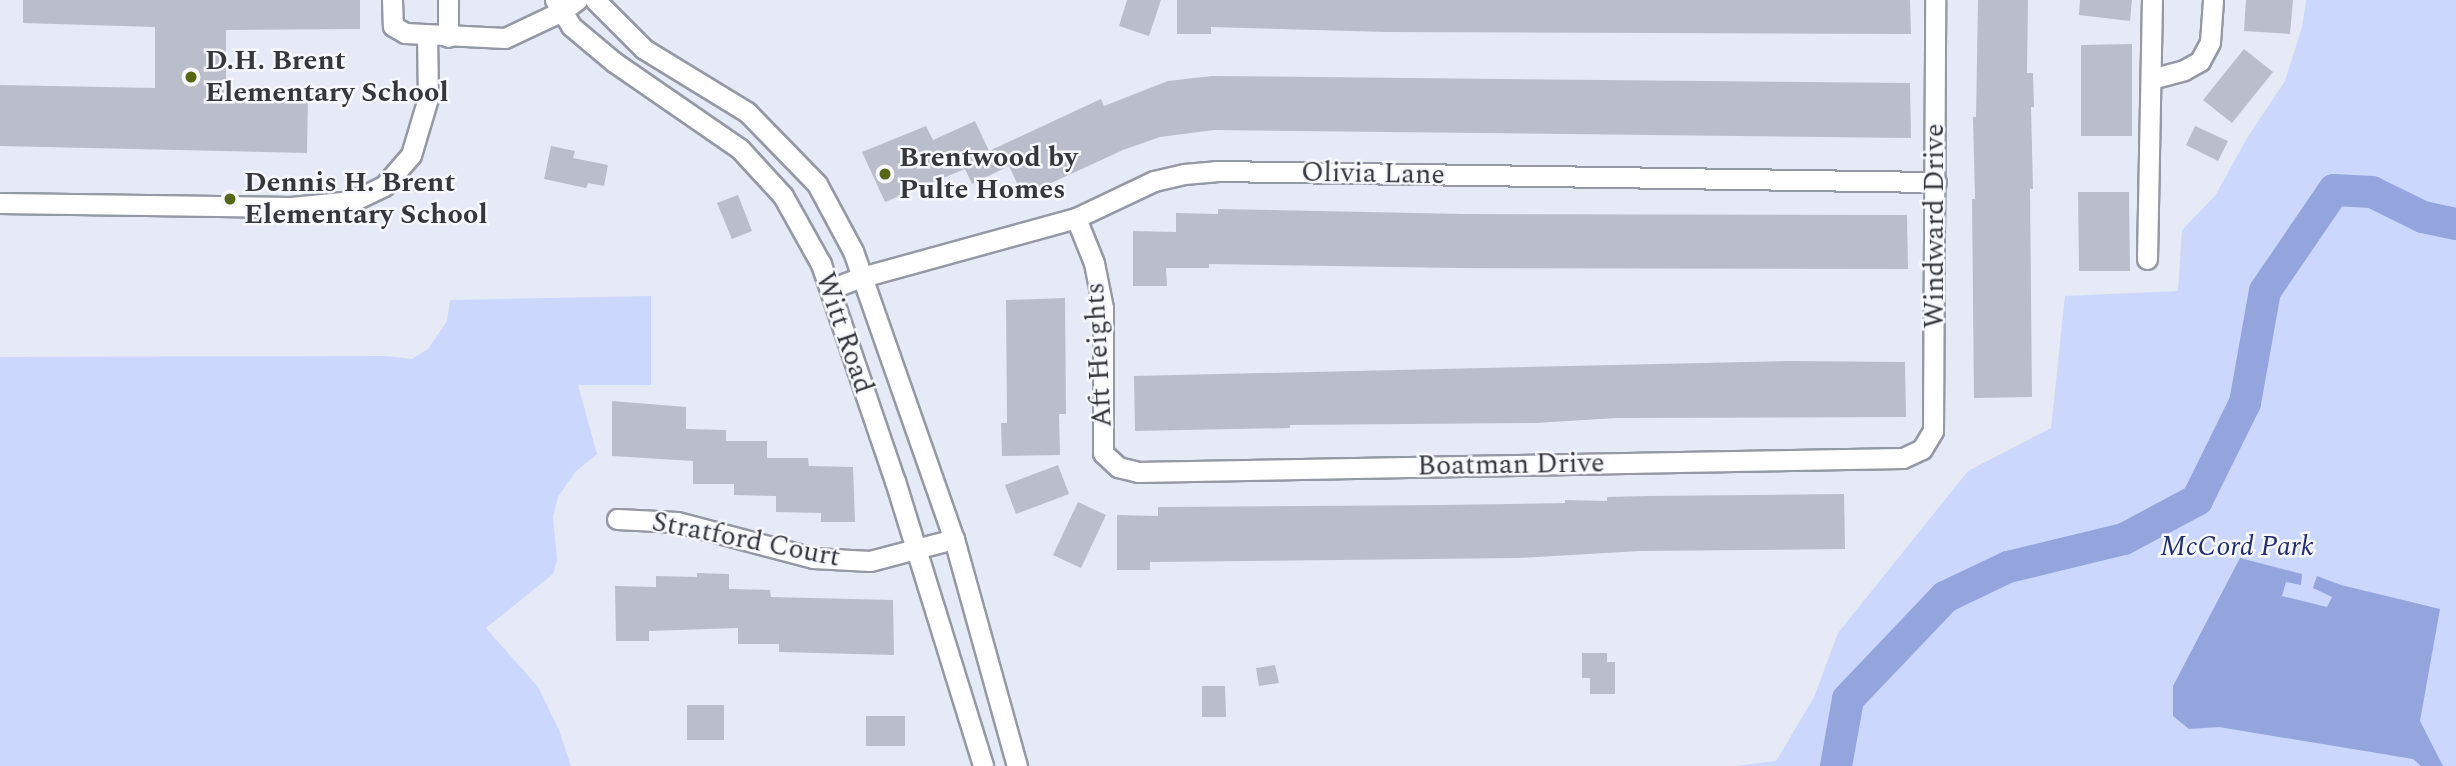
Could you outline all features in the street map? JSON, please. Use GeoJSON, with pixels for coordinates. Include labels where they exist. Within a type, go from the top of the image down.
{"type":"FeatureCollection","features":[{"type":"Feature","properties":{"kind":"street"},"geometry":{"type":"LineString","coordinates":[[392,0],[393,26],[405,33],[448,37],[505,38],[565,4]]}},
{"type":"Feature","properties":{"kind":"street"},"geometry":{"type":"LineString","coordinates":[[448,0],[448,37]]}},
{"type":"Feature","properties":{"kind":"street","name":"Witt Road"},"geometry":{"type":"LineString","coordinates":[[596,0],[644,49],[747,112],[817,184],[853,251],[954,539],[1017,766]]}},
{"type":"Feature","properties":{"kind":"street","name":"Windward Drive"},"geometry":{"type":"LineString","coordinates":[[1922,449],[1933,430],[1935,0]]}},
{"type":"Feature","properties":{"kind":"street"},"geometry":{"type":"LineString","coordinates":[[2147,259],[2152,0]]}},
{"type":"Feature","properties":{"kind":"street"},"geometry":{"type":"LineString","coordinates":[[2151,79],[2184,70],[2200,61],[2210,42],[2213,0]]}},
{"type":"Feature","properties":{"kind":"street","name":"Witt Road"},"geometry":{"type":"LineString","coordinates":[[565,4],[572,26],[614,62],[740,149],[783,196],[821,264],[916,551],[983,766]]}},
{"type":"Feature","properties":{"kind":"street"},"geometry":{"type":"LineString","coordinates":[[0,203],[290,207],[353,201],[384,186],[411,155],[428,98],[427,36]]}},
{"type":"Feature","properties":{"kind":"street"},"geometry":{"type":"LineString","coordinates":[[668,100],[686,75]]}},
{"type":"Feature","properties":{"kind":"street","name":"Olivia Lane"},"geometry":{"type":"LineString","coordinates":[[830,289],[862,277],[1076,218],[1154,181],[1216,172],[1936,182]]}},
{"type":"Feature","properties":{"kind":"street","name":"Aft Heights"},"geometry":{"type":"LineString","coordinates":[[1076,218],[1094,263],[1103,308],[1103,453]]}},
{"type":"Feature","properties":{"kind":"street","name":"Boatman Drive"},"geometry":{"type":"LineString","coordinates":[[1103,453],[1118,467],[1138,472],[1903,458],[1922,449]]}},
{"type":"Feature","properties":{"kind":"street","name":"Stratford Court"},"geometry":{"type":"LineString","coordinates":[[617,519],[677,522],[813,558],[870,561],[954,539]]}},
{"type":"Feature","properties":{"kind":"green space","name":"McCord Park"},"geometry":{"type":"Polygon","coordinates":[[[2306,0],[2456,0],[2456,766],[1735,766],[1776,761],[1814,697],[1838,633],[1968,471],[2051,428],[2065,296],[2178,291],[2182,230],[2215,196],[2247,138],[2285,81],[2302,27],[2306,0]]]}},
{"type":"Feature","properties":{"kind":"green space"},"geometry":{"type":"Polygon","coordinates":[[[651,296],[651,385],[578,385],[597,454],[575,472],[558,497],[553,517],[557,560],[553,574],[486,628],[538,687],[559,730],[571,766],[0,766],[0,357],[387,356],[412,359],[428,349],[447,321],[450,300],[651,296]]]}},
{"type":"Feature","properties":{"kind":"shaded area"},"geometry":{"type":"Polygon","coordinates":[[[2240,558],[2302,574],[2301,585],[2286,582],[2282,596],[2327,607],[2332,597],[2313,588],[2317,576],[2341,585],[2440,609],[2420,721],[2443,766],[2421,766],[2413,759],[2219,727],[2189,729],[2173,716],[2173,686],[2240,558]]]}},
{"type":"Feature","properties":{"kind":"building","name":"D.H. Brent Elementary School"},"geometry":{"type":"Polygon","coordinates":[[[23,0],[360,0],[360,29],[226,30],[226,92],[308,94],[307,153],[0,146],[0,85],[155,88],[155,27],[23,23],[23,0]]]}},
{"type":"Feature","properties":{"kind":"building"},"geometry":{"type":"Polygon","coordinates":[[[1127,0],[1161,0],[1149,36],[1119,26],[1127,0]]]}},
{"type":"Feature","properties":{"kind":"building"},"geometry":{"type":"Polygon","coordinates":[[[1177,0],[1910,0],[1911,34],[1387,32],[1211,27],[1211,34],[1177,34],[1177,0]]]}},
{"type":"Feature","properties":{"kind":"building"},"geometry":{"type":"Polygon","coordinates":[[[1978,0],[2028,0],[2027,73],[2033,73],[2034,107],[2031,107],[2033,189],[2030,189],[2032,397],[1974,398],[1972,199],[1975,199],[1973,117],[1976,117],[1978,0]]]}},
{"type":"Feature","properties":{"kind":"building"},"geometry":{"type":"Polygon","coordinates":[[[2080,0],[2132,0],[2130,21],[2079,15],[2080,0]]]}},
{"type":"Feature","properties":{"kind":"building"},"geometry":{"type":"Polygon","coordinates":[[[2246,0],[2293,0],[2290,34],[2244,31],[2246,0]]]}},
{"type":"Feature","properties":{"kind":"building"},"geometry":{"type":"Polygon","coordinates":[[[2132,44],[2132,136],[2081,136],[2081,45],[2132,44]]]}},
{"type":"Feature","properties":{"kind":"building"},"geometry":{"type":"Polygon","coordinates":[[[2244,49],[2273,72],[2232,123],[2203,100],[2244,49]]]}},
{"type":"Feature","properties":{"kind":"building"},"geometry":{"type":"Polygon","coordinates":[[[1212,76],[1910,83],[1911,138],[1214,130],[1160,137],[1123,150],[1023,196],[1009,166],[972,184],[965,169],[885,202],[862,152],[926,126],[933,140],[975,121],[989,151],[1101,99],[1104,106],[1168,81],[1212,76]]]}},
{"type":"Feature","properties":{"kind":"building"},"geometry":{"type":"Polygon","coordinates":[[[2195,126],[2228,141],[2218,161],[2186,145],[2195,126]]]}},
{"type":"Feature","properties":{"kind":"building"},"geometry":{"type":"Polygon","coordinates":[[[551,146],[575,151],[573,158],[608,165],[604,186],[588,183],[586,188],[544,179],[551,146]]]}},
{"type":"Feature","properties":{"kind":"building"},"geometry":{"type":"Polygon","coordinates":[[[2078,192],[2129,192],[2130,271],[2079,271],[2078,192]]]}},
{"type":"Feature","properties":{"kind":"building"},"geometry":{"type":"Polygon","coordinates":[[[738,195],[752,231],[732,239],[717,203],[738,195]]]}},
{"type":"Feature","properties":{"kind":"building"},"geometry":{"type":"Polygon","coordinates":[[[1218,209],[1464,214],[1907,215],[1908,269],[1457,268],[1209,264],[1209,268],[1166,268],[1167,286],[1133,286],[1133,231],[1176,232],[1176,213],[1218,214],[1218,209]]]}},
{"type":"Feature","properties":{"kind":"building"},"geometry":{"type":"Polygon","coordinates":[[[1065,298],[1066,414],[1059,414],[1060,455],[1002,456],[1001,423],[1007,423],[1006,300],[1065,298]]]}},
{"type":"Feature","properties":{"kind":"building"},"geometry":{"type":"Polygon","coordinates":[[[1789,361],[1905,362],[1906,417],[1616,418],[1536,423],[1290,425],[1290,428],[1135,431],[1134,376],[1789,361]]]}},
{"type":"Feature","properties":{"kind":"building"},"geometry":{"type":"Polygon","coordinates":[[[612,401],[686,407],[686,429],[726,430],[726,441],[767,441],[767,458],[808,458],[809,466],[853,467],[855,522],[821,522],[821,513],[776,512],[776,496],[734,495],[734,484],[693,484],[693,461],[612,456],[612,401]]]}},
{"type":"Feature","properties":{"kind":"building"},"geometry":{"type":"Polygon","coordinates":[[[1058,465],[1069,494],[1016,514],[1005,485],[1058,465]]]}},
{"type":"Feature","properties":{"kind":"building"},"geometry":{"type":"Polygon","coordinates":[[[1844,494],[1845,549],[1640,551],[1518,558],[1150,562],[1150,570],[1117,570],[1117,515],[1158,516],[1158,507],[1565,503],[1565,500],[1607,501],[1607,497],[1844,494]]]}},
{"type":"Feature","properties":{"kind":"building"},"geometry":{"type":"Polygon","coordinates":[[[1078,502],[1106,515],[1081,568],[1053,555],[1078,502]]]}},
{"type":"Feature","properties":{"kind":"building"},"geometry":{"type":"Polygon","coordinates":[[[697,573],[729,574],[729,589],[770,590],[771,597],[893,600],[894,655],[779,652],[779,644],[738,644],[738,628],[649,631],[649,641],[616,641],[615,586],[656,587],[656,576],[697,577],[697,573]]]}},
{"type":"Feature","properties":{"kind":"building"},"geometry":{"type":"Polygon","coordinates":[[[1582,653],[1607,653],[1607,662],[1615,662],[1615,694],[1590,694],[1590,678],[1582,678],[1582,653]]]}},
{"type":"Feature","properties":{"kind":"building"},"geometry":{"type":"Polygon","coordinates":[[[1275,665],[1279,683],[1259,686],[1256,668],[1275,665]]]}},
{"type":"Feature","properties":{"kind":"building"},"geometry":{"type":"Polygon","coordinates":[[[1202,686],[1225,686],[1226,717],[1202,717],[1202,686]]]}},
{"type":"Feature","properties":{"kind":"building"},"geometry":{"type":"Polygon","coordinates":[[[687,705],[724,705],[724,740],[687,740],[687,705]]]}},
{"type":"Feature","properties":{"kind":"building"},"geometry":{"type":"Polygon","coordinates":[[[866,716],[905,716],[905,746],[866,746],[866,716]]]}},
{"type":"Feature","properties":{"kind":"waterway"},"geometry":{"type":"LineString","coordinates":[[1836,766],[1848,699],[1945,597],[2008,567],[2124,539],[2197,500],[2245,403],[2265,291],[2334,190],[2372,192],[2423,217],[2456,224]]}},
{"type":"Feature","properties":{"kind":"place","name":"D.H. Brent Elementary School"},"geometry":{"type":"Point","coordinates":[191,77]}},
{"type":"Feature","properties":{"kind":"place","name":"Brentwood by Pulte Homes"},"geometry":{"type":"Point","coordinates":[885,174]}},
{"type":"Feature","properties":{"kind":"place","name":"Dennis H. Brent Elementary School"},"geometry":{"type":"Point","coordinates":[230,199]}}]}
